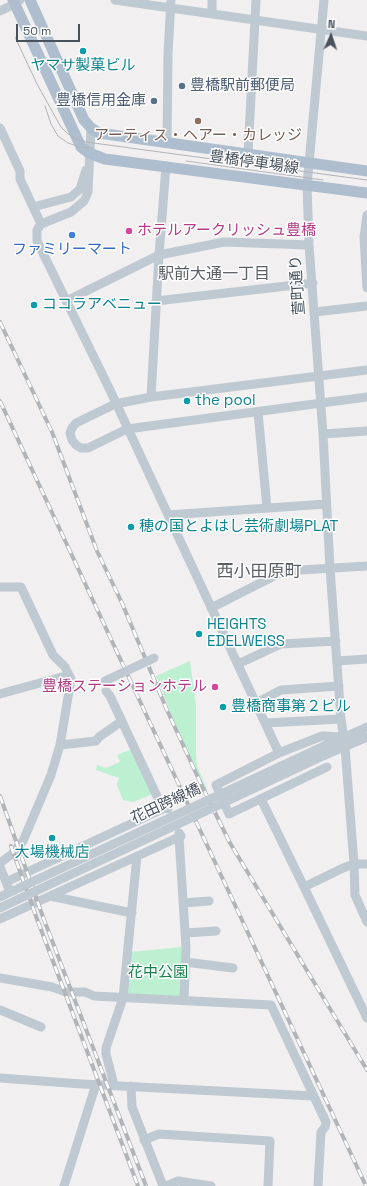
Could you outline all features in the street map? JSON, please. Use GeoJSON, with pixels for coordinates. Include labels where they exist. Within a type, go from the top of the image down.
{"type":"FeatureCollection","features":[{"type":"Feature","properties":{"kind":"main road"},"geometry":{"type":"LineString","coordinates":[[30,0],[84,120],[91,128]]}},
{"type":"Feature","properties":{"kind":"main road"},"geometry":{"type":"LineString","coordinates":[[16,1],[81,147],[89,153]]}},
{"type":"Feature","properties":{"kind":"main road","name":"豊橋停車場線"},"geometry":{"type":"LineString","coordinates":[[91,128],[99,133],[367,171]]}},
{"type":"Feature","properties":{"kind":"main road","name":"豊橋停車場線"},"geometry":{"type":"LineString","coordinates":[[89,153],[105,158],[367,193]]}},
{"type":"Feature","properties":{"kind":"street"},"geometry":{"type":"LineString","coordinates":[[115,0],[170,4],[255,20],[367,36]]}},
{"type":"Feature","properties":{"kind":"street"},"geometry":{"type":"LineString","coordinates":[[212,0],[212,13]]}},
{"type":"Feature","properties":{"kind":"street"},"geometry":{"type":"LineString","coordinates":[[248,154],[256,0]]}},
{"type":"Feature","properties":{"kind":"street","name":"萱町通り"},"geometry":{"type":"LineString","coordinates":[[324,0],[309,162],[309,244],[321,403],[330,568],[354,864],[355,895],[367,922]]}},
{"type":"Feature","properties":{"kind":"street"},"geometry":{"type":"LineString","coordinates":[[0,11],[16,1]]}},
{"type":"Feature","properties":{"kind":"street"},"geometry":{"type":"LineString","coordinates":[[167,142],[170,4]]}},
{"type":"Feature","properties":{"kind":"street"},"geometry":{"type":"LineString","coordinates":[[0,128],[20,171],[20,179],[41,224]]}},
{"type":"Feature","properties":{"kind":"street"},"geometry":{"type":"LineString","coordinates":[[91,128],[88,192],[84,201],[71,212],[41,224],[37,230],[37,241],[116,404],[279,753]]}},
{"type":"Feature","properties":{"kind":"street"},"geometry":{"type":"LineString","coordinates":[[33,207],[71,197],[76,193],[85,177],[89,153]]}},
{"type":"Feature","properties":{"kind":"street"},"geometry":{"type":"LineString","coordinates":[[151,397],[159,255],[166,166]]}},
{"type":"Feature","properties":{"kind":"street"},"geometry":{"type":"LineString","coordinates":[[367,215],[364,237],[367,288]]}},
{"type":"Feature","properties":{"kind":"street"},"geometry":{"type":"LineString","coordinates":[[66,301],[159,255],[224,242],[309,244]]}},
{"type":"Feature","properties":{"kind":"street"},"geometry":{"type":"LineString","coordinates":[[156,302],[313,282]]}},
{"type":"Feature","properties":{"kind":"street"},"geometry":{"type":"LineString","coordinates":[[315,312],[367,306]]}},
{"type":"Feature","properties":{"kind":"street"},"geometry":{"type":"LineString","coordinates":[[367,370],[151,397],[116,404],[76,423],[70,433],[72,440],[76,445],[81,448],[88,448],[127,429],[367,397]]}},
{"type":"Feature","properties":{"kind":"street"},"geometry":{"type":"LineString","coordinates":[[258,412],[266,508]]}},
{"type":"Feature","properties":{"kind":"street"},"geometry":{"type":"LineString","coordinates":[[323,434],[367,431]]}},
{"type":"Feature","properties":{"kind":"street"},"geometry":{"type":"LineString","coordinates":[[168,515],[326,504]]}},
{"type":"Feature","properties":{"kind":"street"},"geometry":{"type":"LineString","coordinates":[[211,608],[284,572],[367,566]]}},
{"type":"Feature","properties":{"kind":"street"},"geometry":{"type":"LineString","coordinates":[[0,587],[21,587],[53,655],[65,667],[71,678],[60,746],[51,775],[23,841],[12,854],[0,863]]}},
{"type":"Feature","properties":{"kind":"street"},"geometry":{"type":"LineString","coordinates":[[238,664],[281,644],[336,641]]}},
{"type":"Feature","properties":{"kind":"street"},"geometry":{"type":"LineString","coordinates":[[105,681],[154,658]]}},
{"type":"Feature","properties":{"kind":"street"},"geometry":{"type":"LineString","coordinates":[[337,661],[367,659]]}},
{"type":"Feature","properties":{"kind":"street"},"geometry":{"type":"LineString","coordinates":[[0,694],[69,675]]}},
{"type":"Feature","properties":{"kind":"street"},"geometry":{"type":"LineString","coordinates":[[256,703],[281,690],[339,686]]}},
{"type":"Feature","properties":{"kind":"street"},"geometry":{"type":"LineString","coordinates":[[6,882],[166,809],[106,690]]}},
{"type":"Feature","properties":{"kind":"street"},"geometry":{"type":"LineString","coordinates":[[265,723],[341,718]]}},
{"type":"Feature","properties":{"kind":"street"},"geometry":{"type":"LineString","coordinates":[[60,746],[96,741],[99,737],[122,721]]}},
{"type":"Feature","properties":{"kind":"street"},"geometry":{"type":"LineString","coordinates":[[324,750],[344,737],[367,727]]}},
{"type":"Feature","properties":{"kind":"street"},"geometry":{"type":"LineString","coordinates":[[328,767],[229,814],[216,784],[279,753],[322,736],[344,737]]}},
{"type":"Feature","properties":{"kind":"street"},"geometry":{"type":"LineString","coordinates":[[324,750],[345,747],[367,737]]}},
{"type":"Feature","properties":{"kind":"street","name":"花田跨線橋"},"geometry":{"type":"LineString","coordinates":[[0,897],[324,750]]}},
{"type":"Feature","properties":{"kind":"street","name":"花田跨線橋"},"geometry":{"type":"LineString","coordinates":[[0,908],[324,750]]}},
{"type":"Feature","properties":{"kind":"street"},"geometry":{"type":"LineString","coordinates":[[261,799],[304,887],[363,998],[367,1018]]}},
{"type":"Feature","properties":{"kind":"street"},"geometry":{"type":"LineString","coordinates":[[0,919],[179,835],[186,962],[184,1000]]}},
{"type":"Feature","properties":{"kind":"street"},"geometry":{"type":"LineString","coordinates":[[114,1085],[106,1054],[106,1048],[123,998],[137,856]]}},
{"type":"Feature","properties":{"kind":"street"},"geometry":{"type":"LineString","coordinates":[[304,887],[343,868],[354,864],[367,864]]}},
{"type":"Feature","properties":{"kind":"street"},"geometry":{"type":"LineString","coordinates":[[0,867],[10,892]]}},
{"type":"Feature","properties":{"kind":"street"},"geometry":{"type":"LineString","coordinates":[[50,896],[132,913]]}},
{"type":"Feature","properties":{"kind":"street"},"geometry":{"type":"LineString","coordinates":[[183,903],[209,901]]}},
{"type":"Feature","properties":{"kind":"street"},"geometry":{"type":"LineString","coordinates":[[185,933],[216,931]]}},
{"type":"Feature","properties":{"kind":"street"},"geometry":{"type":"LineString","coordinates":[[186,962],[232,968]]}},
{"type":"Feature","properties":{"kind":"street"},"geometry":{"type":"LineString","coordinates":[[0,978],[52,987],[66,992],[86,992],[94,996],[271,1005],[326,1122],[325,1127],[321,1132],[318,1186]]}},
{"type":"Feature","properties":{"kind":"street"},"geometry":{"type":"LineString","coordinates":[[0,1010],[41,1027]]}},
{"type":"Feature","properties":{"kind":"street"},"geometry":{"type":"LineString","coordinates":[[0,1078],[313,1096]]}},
{"type":"Feature","properties":{"kind":"street"},"geometry":{"type":"LineString","coordinates":[[64,1186],[96,1084]]}},
{"type":"Feature","properties":{"kind":"street"},"geometry":{"type":"LineString","coordinates":[[130,1086],[132,1107],[144,1140],[164,1186],[178,1181],[211,1186]]}},
{"type":"Feature","properties":{"kind":"street"},"geometry":{"type":"LineString","coordinates":[[144,1140],[159,1134],[270,1141],[268,1186]]}},
{"type":"Feature","properties":{"kind":"green space"},"geometry":{"type":"Polygon","coordinates":[[[190,661],[196,706],[197,766],[207,789],[205,790],[156,676],[190,661]]]}},
{"type":"Feature","properties":{"kind":"green space"},"geometry":{"type":"Polygon","coordinates":[[[132,749],[153,794],[133,802],[123,800],[117,785],[119,778],[96,770],[97,765],[106,768],[120,762],[117,755],[132,749]]]}},
{"type":"Feature","properties":{"kind":"green space","name":"花中公園"},"geometry":{"type":"Polygon","coordinates":[[[182,947],[181,995],[177,998],[127,993],[130,952],[182,947]]]}},
{"type":"Feature","properties":{"kind":"tram line"},"geometry":{"type":"LineString","coordinates":[[15,37],[37,84],[61,127],[76,139],[86,142],[367,180]]}},
{"type":"Feature","properties":{"kind":"tram line"},"geometry":{"type":"LineString","coordinates":[[45,106],[51,124],[58,136],[68,143],[80,147],[93,148]]}},
{"type":"Feature","properties":{"kind":"tram line"},"geometry":{"type":"LineString","coordinates":[[186,161],[323,180]]}},
{"type":"Feature","properties":{"kind":"railway"},"geometry":{"type":"LineString","coordinates":[[0,322],[52,432],[97,551],[122,603],[167,710],[201,784],[230,843],[367,1070]]}},
{"type":"Feature","properties":{"kind":"railway"},"geometry":{"type":"LineString","coordinates":[[0,401],[366,1186]]}},
{"type":"Feature","properties":{"kind":"railway"},"geometry":{"type":"LineString","coordinates":[[0,796],[43,917],[146,1186]]}},
{"type":"Feature","properties":{"kind":"railway"},"geometry":{"type":"LineString","coordinates":[[11,846],[138,1186]]}},
{"type":"Feature","properties":{"kind":"place","name":"ヤマサ製菓ビル"},"geometry":{"type":"Point","coordinates":[83,51]}},
{"type":"Feature","properties":{"kind":"place","name":"豊橋駅前郵便局"},"geometry":{"type":"Point","coordinates":[182,86]}},
{"type":"Feature","properties":{"kind":"place","name":"豊橋信用金庫"},"geometry":{"type":"Point","coordinates":[154,101]}},
{"type":"Feature","properties":{"kind":"place","name":"アーティス・ヘアー・カレッジ"},"geometry":{"type":"Point","coordinates":[198,121]}},
{"type":"Feature","properties":{"kind":"place","name":"ホテルアークリッシュ豊橋"},"geometry":{"type":"Point","coordinates":[129,231]}},
{"type":"Feature","properties":{"kind":"place","name":"ファミリーマート"},"geometry":{"type":"Point","coordinates":[72,235]}},
{"type":"Feature","properties":{"kind":"place","name":"ココラアベニュー"},"geometry":{"type":"Point","coordinates":[34,305]}},
{"type":"Feature","properties":{"kind":"place","name":"the pool"},"geometry":{"type":"Point","coordinates":[187,401]}},
{"type":"Feature","properties":{"kind":"place","name":"穂の国とよはし芸術劇場PLAT"},"geometry":{"type":"Point","coordinates":[131,527]}},
{"type":"Feature","properties":{"kind":"place","name":"HEIGHTS EDELWEISS"},"geometry":{"type":"Point","coordinates":[199,634]}},
{"type":"Feature","properties":{"kind":"place","name":"豊橋ステーションホテル"},"geometry":{"type":"Point","coordinates":[215,687]}},
{"type":"Feature","properties":{"kind":"place","name":"豊橋商事第２ビル"},"geometry":{"type":"Point","coordinates":[223,707]}},
{"type":"Feature","properties":{"kind":"place","name":"大場機械店"},"geometry":{"type":"Point","coordinates":[52,838]}},
{"type":"Feature","properties":{"kind":"district","name":"駅前大通一丁目"},"geometry":{"type":"Point","coordinates":[214,275]}},
{"type":"Feature","properties":{"kind":"district","name":"西小田原町"},"geometry":{"type":"Point","coordinates":[259,572]}}]}
